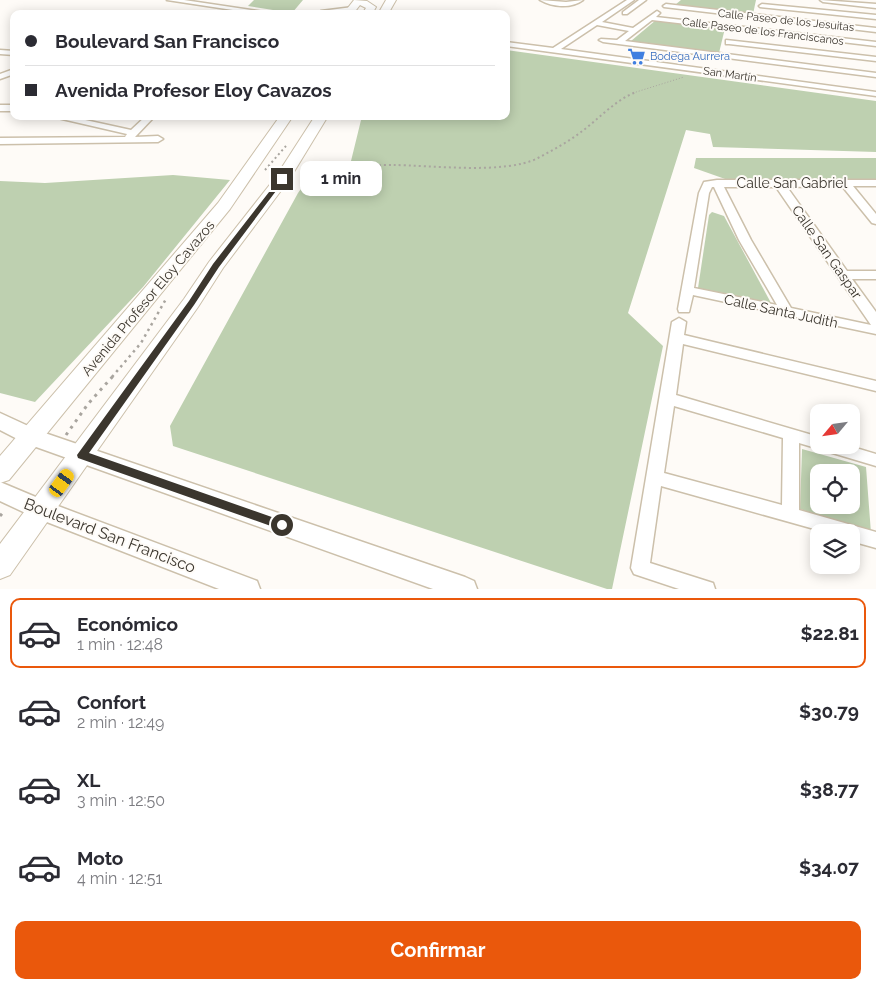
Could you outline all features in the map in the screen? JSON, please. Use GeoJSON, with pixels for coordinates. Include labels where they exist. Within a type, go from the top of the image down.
{"type":"FeatureCollection","features":[{"type":"Feature","properties":{"kind":"main road"},"geometry":{"type":"LineString","coordinates":[[358,6],[371,7],[369,10]]}},
{"type":"Feature","properties":{"kind":"main road","name":"Avenida Profesor Eloy Cavazos"},"geometry":{"type":"LineString","coordinates":[[0,474],[224,206],[285,120]]}},
{"type":"Feature","properties":{"kind":"main road"},"geometry":{"type":"LineString","coordinates":[[0,566],[192,303],[288,157],[319,120]]}},
{"type":"Feature","properties":{"kind":"street"},"geometry":{"type":"LineString","coordinates":[[170,0],[245,10]]}},
{"type":"Feature","properties":{"kind":"street"},"geometry":{"type":"LineString","coordinates":[[543,0],[568,5],[580,0]]}},
{"type":"Feature","properties":{"kind":"street"},"geometry":{"type":"LineString","coordinates":[[554,51],[631,0]]}},
{"type":"Feature","properties":{"kind":"street"},"geometry":{"type":"LineString","coordinates":[[587,39],[643,0]]}},
{"type":"Feature","properties":{"kind":"street"},"geometry":{"type":"LineString","coordinates":[[619,42],[673,0]]}},
{"type":"Feature","properties":{"kind":"street"},"geometry":{"type":"LineString","coordinates":[[823,0],[876,6]]}},
{"type":"Feature","properties":{"kind":"street"},"geometry":{"type":"LineString","coordinates":[[759,16],[762,3],[876,17]]}},
{"type":"Feature","properties":{"kind":"street","name":"Calle Paseo de los Jesuitas"},"geometry":{"type":"LineString","coordinates":[[662,8],[759,16],[876,30]]}},
{"type":"Feature","properties":{"kind":"street","name":"Calle Paseo de los Franciscanos"},"geometry":{"type":"LineString","coordinates":[[650,18],[876,44]]}},
{"type":"Feature","properties":{"kind":"street"},"geometry":{"type":"LineString","coordinates":[[598,22],[637,29]]}},
{"type":"Feature","properties":{"kind":"street"},"geometry":{"type":"LineString","coordinates":[[725,55],[730,42],[731,27]]}},
{"type":"Feature","properties":{"kind":"street"},"geometry":{"type":"LineString","coordinates":[[603,40],[876,75]]}},
{"type":"Feature","properties":{"kind":"street"},"geometry":{"type":"LineString","coordinates":[[730,42],[876,59]]}},
{"type":"Feature","properties":{"kind":"street","name":"San Martín"},"geometry":{"type":"LineString","coordinates":[[510,45],[554,51],[579,51],[876,94]]}},
{"type":"Feature","properties":{"kind":"street"},"geometry":{"type":"LineString","coordinates":[[69,120],[131,136]]}},
{"type":"Feature","properties":{"kind":"street"},"geometry":{"type":"LineString","coordinates":[[131,136],[147,120]]}},
{"type":"Feature","properties":{"kind":"street"},"geometry":{"type":"LineString","coordinates":[[0,140],[131,136],[158,139]]}},
{"type":"Feature","properties":{"kind":"street"},"geometry":{"type":"LineString","coordinates":[[706,589],[640,568],[654,477],[669,400],[677,338],[704,192],[713,183],[788,313]]}},
{"type":"Feature","properties":{"kind":"street","name":"Calle San Gabriel"},"geometry":{"type":"LineString","coordinates":[[713,183],[876,183]]}},
{"type":"Feature","properties":{"kind":"street","name":"Calle San Gaspar"},"geometry":{"type":"LineString","coordinates":[[779,183],[876,322]]}},
{"type":"Feature","properties":{"kind":"street"},"geometry":{"type":"LineString","coordinates":[[845,183],[876,221]]}},
{"type":"Feature","properties":{"kind":"street"},"geometry":{"type":"LineString","coordinates":[[843,275],[876,275]]}},
{"type":"Feature","properties":{"kind":"street","name":"Calle Santa Judith"},"geometry":{"type":"LineString","coordinates":[[687,290],[788,313],[876,330]]}},
{"type":"Feature","properties":{"kind":"street"},"geometry":{"type":"LineString","coordinates":[[677,338],[876,386]]}},
{"type":"Feature","properties":{"kind":"street"},"geometry":{"type":"LineString","coordinates":[[669,400],[810,441]]}},
{"type":"Feature","properties":{"kind":"street"},"geometry":{"type":"LineString","coordinates":[[0,421],[32,437],[465,589]]}},
{"type":"Feature","properties":{"kind":"street"},"geometry":{"type":"LineString","coordinates":[[790,514],[791,436]]}},
{"type":"Feature","properties":{"kind":"street"},"geometry":{"type":"LineString","coordinates":[[855,454],[876,460]]}},
{"type":"Feature","properties":{"kind":"street"},"geometry":{"type":"LineString","coordinates":[[654,477],[822,524]]}},
{"type":"Feature","properties":{"kind":"street","name":"Boulevard San Francisco"},"geometry":{"type":"LineString","coordinates":[[0,491],[42,510],[248,589]]}},
{"type":"Feature","properties":{"kind":"street"},"geometry":{"type":"LineString","coordinates":[[860,536],[876,540]]}},
{"type":"Feature","properties":{"kind":"lane"},"geometry":{"type":"LineString","coordinates":[[333,10],[358,6]]}},
{"type":"Feature","properties":{"kind":"path"},"geometry":{"type":"LineString","coordinates":[[260,176],[288,157],[330,169],[389,165],[486,168],[524,164],[538,158],[580,133],[626,96],[687,76]]}},
{"type":"Feature","properties":{"kind":"path"},"geometry":{"type":"LineString","coordinates":[[58,446],[88,404],[141,343],[171,292]]}},
{"type":"Feature","properties":{"kind":"green space"},"geometry":{"type":"Polygon","coordinates":[[[254,0],[303,0],[295,10],[273,10],[248,6],[254,0]]]}},
{"type":"Feature","properties":{"kind":"green space"},"geometry":{"type":"Polygon","coordinates":[[[681,0],[756,0],[753,14],[675,5],[681,0]]]}},
{"type":"Feature","properties":{"kind":"green space"},"geometry":{"type":"Polygon","coordinates":[[[656,20],[725,28],[719,53],[631,41],[656,20]]]}},
{"type":"Feature","properties":{"kind":"green space"},"geometry":{"type":"Polygon","coordinates":[[[510,51],[876,101],[876,152],[713,147],[710,134],[686,130],[628,313],[663,346],[612,589],[607,589],[173,446],[170,426],[298,193],[318,165],[351,161],[361,120],[510,120],[510,51]]]}},
{"type":"Feature","properties":{"kind":"green space"},"geometry":{"type":"Polygon","coordinates":[[[696,158],[876,158],[876,181],[728,180],[694,168],[696,158]]]}},
{"type":"Feature","properties":{"kind":"green space"},"geometry":{"type":"Polygon","coordinates":[[[173,175],[230,180],[143,287],[35,402],[0,393],[0,181],[45,183],[173,175]]]}},
{"type":"Feature","properties":{"kind":"green space"},"geometry":{"type":"Polygon","coordinates":[[[712,212],[724,216],[771,303],[698,288],[709,215],[712,212]]]}},
{"type":"Feature","properties":{"kind":"green space"},"geometry":{"type":"Polygon","coordinates":[[[802,449],[810,451],[810,454],[820,454],[855,464],[810,464],[810,512],[800,509],[802,449]]]}},
{"type":"Feature","properties":{"kind":"green space"},"geometry":{"type":"Polygon","coordinates":[[[860,465],[866,467],[871,533],[860,529],[860,524],[844,524],[815,514],[860,514],[860,465]]]}},
{"type":"Feature","properties":{"kind":"place","name":"Bodega Aurrera"},"geometry":{"type":"Point","coordinates":[636,56]}},
{"type":"Feature","properties":{"kind":"route"},"geometry":{"type":"LineString","coordinates":[[282,179],[215,266],[192,303],[82,455],[282,525]]}}]}
